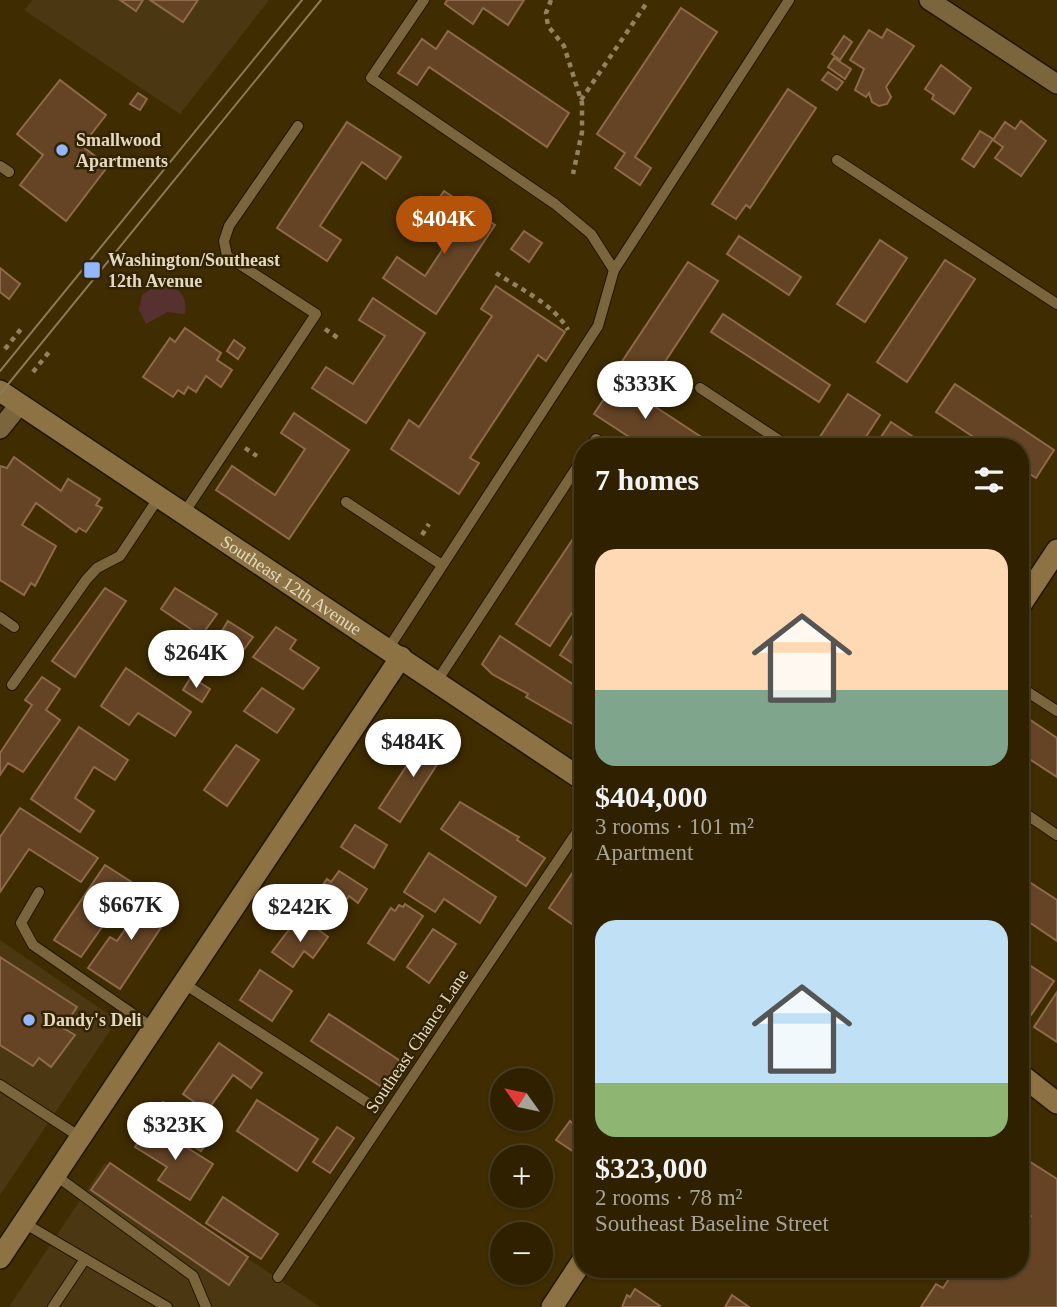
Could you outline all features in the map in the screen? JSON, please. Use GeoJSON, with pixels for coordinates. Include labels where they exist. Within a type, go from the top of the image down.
{"type":"FeatureCollection","features":[{"type":"Feature","properties":{"kind":"street"},"geometry":{"type":"LineString","coordinates":[[929,0],[1057,84]]}},
{"type":"Feature","properties":{"kind":"street","name":"Southeast 12th Avenue"},"geometry":{"type":"LineString","coordinates":[[0,391],[574,774]]}},
{"type":"Feature","properties":{"kind":"street"},"geometry":{"type":"LineString","coordinates":[[0,429],[20,404]]}},
{"type":"Feature","properties":{"kind":"street"},"geometry":{"type":"LineString","coordinates":[[1029,585],[1057,551]]}},
{"type":"Feature","properties":{"kind":"street"},"geometry":{"type":"LineString","coordinates":[[1,1253],[183,983],[394,653]]}},
{"type":"Feature","properties":{"kind":"street"},"geometry":{"type":"LineString","coordinates":[[1029,1081],[1057,1103]]}},
{"type":"Feature","properties":{"kind":"street"},"geometry":{"type":"LineString","coordinates":[[552,1307],[574,1274]]}},
{"type":"Feature","properties":{"kind":"lane"},"geometry":{"type":"LineString","coordinates":[[424,0],[370,78],[552,202],[591,234],[614,270]]}},
{"type":"Feature","properties":{"kind":"lane"},"geometry":{"type":"LineString","coordinates":[[394,653],[442,565],[598,326],[614,270],[789,0]]}},
{"type":"Feature","properties":{"kind":"lane"},"geometry":{"type":"LineString","coordinates":[[184,513],[316,314],[227,256],[224,241],[229,226],[298,126]]}},
{"type":"Feature","properties":{"kind":"lane"},"geometry":{"type":"LineString","coordinates":[[837,160],[1057,304]]}},
{"type":"Feature","properties":{"kind":"lane"},"geometry":{"type":"LineString","coordinates":[[0,166],[9,173]]}},
{"type":"Feature","properties":{"kind":"lane"},"geometry":{"type":"LineString","coordinates":[[700,388],[776,438]]}},
{"type":"Feature","properties":{"kind":"lane"},"geometry":{"type":"LineString","coordinates":[[437,681],[574,472]]}},
{"type":"Feature","properties":{"kind":"lane"},"geometry":{"type":"LineString","coordinates":[[12,685],[86,580],[97,568],[120,556],[159,497]]}},
{"type":"Feature","properties":{"kind":"lane"},"geometry":{"type":"LineString","coordinates":[[346,502],[442,565]]}},
{"type":"Feature","properties":{"kind":"lane"},"geometry":{"type":"LineString","coordinates":[[0,617],[15,627]]}},
{"type":"Feature","properties":{"kind":"lane"},"geometry":{"type":"LineString","coordinates":[[1029,693],[1057,711]]}},
{"type":"Feature","properties":{"kind":"lane"},"geometry":{"type":"LineString","coordinates":[[1029,816],[1057,835]]}},
{"type":"Feature","properties":{"kind":"lane","name":"Southeast Chance Lane"},"geometry":{"type":"LineString","coordinates":[[278,1277],[574,836]]}},
{"type":"Feature","properties":{"kind":"lane"},"geometry":{"type":"LineString","coordinates":[[39,892],[21,923],[33,945],[153,1028]]}},
{"type":"Feature","properties":{"kind":"lane"},"geometry":{"type":"LineString","coordinates":[[183,983],[368,1103]]}},
{"type":"Feature","properties":{"kind":"lane"},"geometry":{"type":"LineString","coordinates":[[0,1085],[80,1138]]}},
{"type":"Feature","properties":{"kind":"lane"},"geometry":{"type":"LineString","coordinates":[[55,1175],[193,1276],[201,1307]]}},
{"type":"Feature","properties":{"kind":"lane"},"geometry":{"type":"LineString","coordinates":[[23,1223],[167,1307]]}},
{"type":"Feature","properties":{"kind":"lane"},"geometry":{"type":"LineString","coordinates":[[53,1307],[85,1259]]}},
{"type":"Feature","properties":{"kind":"path"},"geometry":{"type":"LineString","coordinates":[[551,0],[546,13],[548,26],[564,46],[581,100],[582,132],[573,174]]}},
{"type":"Feature","properties":{"kind":"path"},"geometry":{"type":"LineString","coordinates":[[581,100],[646,4],[646,0]]}},
{"type":"Feature","properties":{"kind":"path"},"geometry":{"type":"LineString","coordinates":[[496,273],[546,306],[563,321],[568,330]]}},
{"type":"Feature","properties":{"kind":"path"},"geometry":{"type":"LineString","coordinates":[[321,326],[338,338]]}},
{"type":"Feature","properties":{"kind":"path"},"geometry":{"type":"LineString","coordinates":[[5,349],[21,329]]}},
{"type":"Feature","properties":{"kind":"path"},"geometry":{"type":"LineString","coordinates":[[33,372],[49,352]]}},
{"type":"Feature","properties":{"kind":"path"},"geometry":{"type":"LineString","coordinates":[[242,446],[257,456]]}},
{"type":"Feature","properties":{"kind":"shaded area"},"geometry":{"type":"Polygon","coordinates":[[[33,0],[269,0],[180,114],[24,10],[33,0]]]}},
{"type":"Feature","properties":{"kind":"shaded area"},"geometry":{"type":"Polygon","coordinates":[[[160,283],[172,286],[180,292],[185,302],[185,314],[167,312],[146,324],[139,310],[142,295],[160,283]]]}},
{"type":"Feature","properties":{"kind":"shaded area"},"geometry":{"type":"Polygon","coordinates":[[[0,940],[117,1020],[0,1195],[0,940]]]}},
{"type":"Feature","properties":{"kind":"shaded area"},"geometry":{"type":"Polygon","coordinates":[[[105,1163],[320,1307],[9,1307],[105,1163]]]}},
{"type":"Feature","properties":{"kind":"building"},"geometry":{"type":"Polygon","coordinates":[[[120,0],[143,0],[136,11],[120,0]]]}},
{"type":"Feature","properties":{"kind":"building"},"geometry":{"type":"Polygon","coordinates":[[[150,0],[198,0],[183,22],[150,0]]]}},
{"type":"Feature","properties":{"kind":"building"},"geometry":{"type":"Polygon","coordinates":[[[447,0],[524,0],[508,25],[483,8],[473,24],[445,4],[447,0]]]}},
{"type":"Feature","properties":{"kind":"building"},"geometry":{"type":"Polygon","coordinates":[[[681,8],[717,32],[635,157],[651,168],[640,185],[615,168],[625,153],[597,134],[681,8]]]}},
{"type":"Feature","properties":{"kind":"building"},"geometry":{"type":"Polygon","coordinates":[[[887,29],[914,46],[886,87],[891,97],[887,104],[879,106],[872,102],[869,93],[866,97],[855,90],[864,69],[850,60],[869,30],[882,38],[887,29]]]}},
{"type":"Feature","properties":{"kind":"building"},"geometry":{"type":"Polygon","coordinates":[[[448,31],[569,113],[547,147],[429,67],[417,85],[398,73],[422,39],[436,49],[448,31]]]}},
{"type":"Feature","properties":{"kind":"building"},"geometry":{"type":"Polygon","coordinates":[[[844,36],[852,42],[840,60],[832,54],[844,36]]]}},
{"type":"Feature","properties":{"kind":"building"},"geometry":{"type":"Polygon","coordinates":[[[834,58],[851,69],[845,79],[828,67],[834,58]]]}},
{"type":"Feature","properties":{"kind":"building"},"geometry":{"type":"Polygon","coordinates":[[[941,65],[971,88],[954,114],[932,99],[934,95],[925,89],[941,65]]]}},
{"type":"Feature","properties":{"kind":"building"},"geometry":{"type":"Polygon","coordinates":[[[828,72],[843,82],[837,90],[822,80],[828,72]]]}},
{"type":"Feature","properties":{"kind":"building","name":"Smallwood Apartments"},"geometry":{"type":"Polygon","coordinates":[[[60,80],[106,115],[82,146],[108,166],[66,221],[20,185],[43,155],[17,134],[60,80]]]}},
{"type":"Feature","properties":{"kind":"building"},"geometry":{"type":"Polygon","coordinates":[[[788,89],[816,108],[750,208],[746,205],[736,219],[712,204],[788,89]]]}},
{"type":"Feature","properties":{"kind":"building"},"geometry":{"type":"Polygon","coordinates":[[[138,93],[147,99],[140,110],[130,104],[138,93]]]}},
{"type":"Feature","properties":{"kind":"building"},"geometry":{"type":"Polygon","coordinates":[[[1021,121],[1046,141],[1021,176],[995,158],[1003,147],[993,140],[1005,122],[1015,129],[1021,121]]]}},
{"type":"Feature","properties":{"kind":"building"},"geometry":{"type":"Polygon","coordinates":[[[347,122],[401,157],[386,179],[362,162],[320,226],[341,240],[327,261],[277,228],[347,122]]]}},
{"type":"Feature","properties":{"kind":"building"},"geometry":{"type":"Polygon","coordinates":[[[980,131],[993,139],[974,167],[962,159],[980,131]]]}},
{"type":"Feature","properties":{"kind":"building"},"geometry":{"type":"Polygon","coordinates":[[[444,191],[495,225],[436,314],[383,278],[397,257],[425,276],[456,229],[430,211],[444,191]]]}},
{"type":"Feature","properties":{"kind":"building"},"geometry":{"type":"Polygon","coordinates":[[[524,231],[542,243],[529,262],[511,249],[524,231]]]}},
{"type":"Feature","properties":{"kind":"building"},"geometry":{"type":"Polygon","coordinates":[[[739,236],[801,277],[789,295],[727,254],[739,236]]]}},
{"type":"Feature","properties":{"kind":"building"},"geometry":{"type":"Polygon","coordinates":[[[880,240],[907,258],[865,322],[837,304],[880,240]]]}},
{"type":"Feature","properties":{"kind":"building"},"geometry":{"type":"Polygon","coordinates":[[[945,260],[975,279],[907,382],[877,362],[945,260]]]}},
{"type":"Feature","properties":{"kind":"building"},"geometry":{"type":"Polygon","coordinates":[[[688,262],[718,281],[649,386],[619,366],[688,262]]]}},
{"type":"Feature","properties":{"kind":"building"},"geometry":{"type":"Polygon","coordinates":[[[0,268],[20,284],[9,299],[0,292],[0,268]]]}},
{"type":"Feature","properties":{"kind":"building"},"geometry":{"type":"Polygon","coordinates":[[[496,286],[565,332],[546,361],[538,355],[470,458],[479,463],[459,494],[391,449],[409,420],[419,427],[492,316],[481,309],[496,286]]]}},
{"type":"Feature","properties":{"kind":"building"},"geometry":{"type":"Polygon","coordinates":[[[373,298],[425,333],[366,423],[312,388],[326,367],[353,384],[385,336],[359,320],[373,298]]]}},
{"type":"Feature","properties":{"kind":"building"},"geometry":{"type":"Polygon","coordinates":[[[723,314],[830,385],[819,402],[711,332],[723,314]]]}},
{"type":"Feature","properties":{"kind":"building"},"geometry":{"type":"Polygon","coordinates":[[[185,328],[221,353],[217,360],[232,370],[221,387],[206,376],[196,392],[188,387],[184,394],[178,390],[173,397],[143,377],[170,338],[175,342],[185,328]]]}},
{"type":"Feature","properties":{"kind":"building"},"geometry":{"type":"Polygon","coordinates":[[[234,340],[245,348],[238,359],[227,351],[234,340]]]}},
{"type":"Feature","properties":{"kind":"building"},"geometry":{"type":"Polygon","coordinates":[[[616,381],[703,438],[631,438],[594,414],[616,381]]]}},
{"type":"Feature","properties":{"kind":"building"},"geometry":{"type":"Polygon","coordinates":[[[955,384],[1054,450],[1036,478],[1029,474],[1029,438],[975,438],[936,412],[955,384]]]}},
{"type":"Feature","properties":{"kind":"building"},"geometry":{"type":"Polygon","coordinates":[[[848,394],[880,415],[865,438],[819,438],[848,394]]]}},
{"type":"Feature","properties":{"kind":"building"},"geometry":{"type":"Polygon","coordinates":[[[294,413],[349,450],[289,539],[216,490],[232,466],[275,495],[305,449],[281,433],[294,413]]]}},
{"type":"Feature","properties":{"kind":"building"},"geometry":{"type":"Polygon","coordinates":[[[891,422],[915,438],[880,438],[891,422]]]}},
{"type":"Feature","properties":{"kind":"building"},"geometry":{"type":"Polygon","coordinates":[[[14,457],[61,491],[68,479],[100,499],[96,505],[102,508],[86,532],[79,528],[76,532],[36,503],[22,525],[56,546],[35,586],[31,583],[24,595],[0,580],[0,466],[7,468],[14,457]]]}},
{"type":"Feature","properties":{"kind":"building"},"geometry":{"type":"Polygon","coordinates":[[[574,537],[574,610],[550,646],[516,624],[574,537]]]}},
{"type":"Feature","properties":{"kind":"building"},"geometry":{"type":"Polygon","coordinates":[[[105,588],[126,601],[75,677],[52,661],[105,588]]]}},
{"type":"Feature","properties":{"kind":"building"},"geometry":{"type":"Polygon","coordinates":[[[175,588],[217,614],[201,636],[161,609],[175,588]]]}},
{"type":"Feature","properties":{"kind":"building"},"geometry":{"type":"Polygon","coordinates":[[[228,621],[253,637],[237,659],[214,644],[228,621]]]}},
{"type":"Feature","properties":{"kind":"building"},"geometry":{"type":"Polygon","coordinates":[[[276,627],[296,640],[290,649],[319,668],[303,689],[253,657],[276,627]]]}},
{"type":"Feature","properties":{"kind":"building"},"geometry":{"type":"Polygon","coordinates":[[[574,633],[574,664],[560,655],[574,633]]]}},
{"type":"Feature","properties":{"kind":"building"},"geometry":{"type":"Polygon","coordinates":[[[500,636],[574,685],[574,725],[526,697],[528,694],[492,674],[482,664],[500,636]]]}},
{"type":"Feature","properties":{"kind":"building"},"geometry":{"type":"Polygon","coordinates":[[[126,668],[191,712],[175,736],[138,713],[129,725],[101,706],[126,668]]]}},
{"type":"Feature","properties":{"kind":"building"},"geometry":{"type":"Polygon","coordinates":[[[42,677],[60,689],[46,710],[60,720],[23,772],[8,763],[0,775],[0,753],[32,705],[25,700],[42,677]]]}},
{"type":"Feature","properties":{"kind":"building"},"geometry":{"type":"Polygon","coordinates":[[[191,677],[210,689],[202,702],[183,690],[191,677]]]}},
{"type":"Feature","properties":{"kind":"building"},"geometry":{"type":"Polygon","coordinates":[[[262,688],[294,709],[277,733],[244,711],[262,688]]]}},
{"type":"Feature","properties":{"kind":"building"},"geometry":{"type":"Polygon","coordinates":[[[1029,719],[1057,738],[1057,777],[1029,759],[1029,719]]]}},
{"type":"Feature","properties":{"kind":"building"},"geometry":{"type":"Polygon","coordinates":[[[79,727],[128,760],[115,780],[94,767],[75,798],[94,811],[80,832],[31,799],[79,727]]]}},
{"type":"Feature","properties":{"kind":"building"},"geometry":{"type":"Polygon","coordinates":[[[426,736],[447,749],[400,822],[379,808],[426,736]]]}},
{"type":"Feature","properties":{"kind":"building"},"geometry":{"type":"Polygon","coordinates":[[[236,745],[259,760],[227,806],[204,790],[236,745]]]}},
{"type":"Feature","properties":{"kind":"building"},"geometry":{"type":"Polygon","coordinates":[[[460,802],[519,837],[517,840],[545,858],[526,886],[441,829],[460,802]]]}},
{"type":"Feature","properties":{"kind":"building"},"geometry":{"type":"Polygon","coordinates":[[[20,808],[98,858],[81,882],[29,849],[0,892],[0,837],[20,808]]]}},
{"type":"Feature","properties":{"kind":"building"},"geometry":{"type":"Polygon","coordinates":[[[355,825],[387,845],[374,868],[341,847],[355,825]]]}},
{"type":"Feature","properties":{"kind":"building"},"geometry":{"type":"Polygon","coordinates":[[[429,853],[496,897],[480,923],[444,899],[435,912],[404,892],[429,853]]]}},
{"type":"Feature","properties":{"kind":"building"},"geometry":{"type":"Polygon","coordinates":[[[105,865],[133,883],[81,957],[54,940],[105,865]]]}},
{"type":"Feature","properties":{"kind":"building"},"geometry":{"type":"Polygon","coordinates":[[[574,870],[574,921],[572,924],[549,908],[574,870]]]}},
{"type":"Feature","properties":{"kind":"building"},"geometry":{"type":"Polygon","coordinates":[[[339,871],[367,889],[358,903],[349,896],[333,920],[307,903],[317,888],[319,890],[327,879],[331,882],[339,871]]]}},
{"type":"Feature","properties":{"kind":"building"},"geometry":{"type":"Polygon","coordinates":[[[1029,882],[1057,900],[1057,941],[1029,922],[1029,882]]]}},
{"type":"Feature","properties":{"kind":"building"},"geometry":{"type":"Polygon","coordinates":[[[151,892],[174,908],[120,989],[88,968],[110,937],[117,941],[151,892]]]}},
{"type":"Feature","properties":{"kind":"building"},"geometry":{"type":"Polygon","coordinates":[[[405,904],[423,916],[394,960],[368,943],[391,908],[395,911],[399,905],[403,907],[405,904]]]}},
{"type":"Feature","properties":{"kind":"building"},"geometry":{"type":"Polygon","coordinates":[[[308,922],[328,937],[313,958],[304,951],[293,967],[272,952],[291,927],[300,933],[308,922]]]}},
{"type":"Feature","properties":{"kind":"building"},"geometry":{"type":"Polygon","coordinates":[[[433,929],[456,944],[429,983],[407,967],[433,929]]]}},
{"type":"Feature","properties":{"kind":"building"},"geometry":{"type":"Polygon","coordinates":[[[0,957],[77,1007],[63,1028],[75,1035],[51,1067],[39,1058],[33,1066],[0,1045],[0,957]]]}},
{"type":"Feature","properties":{"kind":"building"},"geometry":{"type":"Polygon","coordinates":[[[1029,965],[1054,981],[1029,1018],[1029,965]]]}},
{"type":"Feature","properties":{"kind":"building"},"geometry":{"type":"Polygon","coordinates":[[[260,970],[292,991],[272,1021],[240,1000],[260,970]]]}},
{"type":"Feature","properties":{"kind":"building"},"geometry":{"type":"Polygon","coordinates":[[[1057,992],[1057,1042],[1034,1027],[1057,992]]]}},
{"type":"Feature","properties":{"kind":"building"},"geometry":{"type":"Polygon","coordinates":[[[329,1014],[402,1062],[385,1089],[311,1041],[329,1014]]]}},
{"type":"Feature","properties":{"kind":"building"},"geometry":{"type":"Polygon","coordinates":[[[219,1043],[262,1073],[251,1088],[233,1075],[207,1111],[183,1094],[219,1043]]]}},
{"type":"Feature","properties":{"kind":"building"},"geometry":{"type":"Polygon","coordinates":[[[257,1100],[318,1139],[297,1171],[237,1131],[257,1100]]]}},
{"type":"Feature","properties":{"kind":"building"},"geometry":{"type":"Polygon","coordinates":[[[163,1102],[212,1134],[201,1151],[152,1119],[163,1102]]]}},
{"type":"Feature","properties":{"kind":"building"},"geometry":{"type":"Polygon","coordinates":[[[570,1121],[574,1124],[574,1152],[556,1140],[570,1121]]]}},
{"type":"Feature","properties":{"kind":"building"},"geometry":{"type":"Polygon","coordinates":[[[150,1124],[213,1164],[190,1200],[158,1180],[167,1167],[135,1147],[150,1124]]]}},
{"type":"Feature","properties":{"kind":"building"},"geometry":{"type":"Polygon","coordinates":[[[337,1127],[354,1138],[330,1173],[313,1162],[337,1127]]]}},
{"type":"Feature","properties":{"kind":"building"},"geometry":{"type":"Polygon","coordinates":[[[1029,1161],[1057,1179],[1057,1307],[921,1307],[936,1284],[943,1288],[950,1278],[1029,1278],[1029,1161]]]}},
{"type":"Feature","properties":{"kind":"building"},"geometry":{"type":"Polygon","coordinates":[[[110,1163],[248,1257],[229,1285],[91,1190],[110,1163]]]}},
{"type":"Feature","properties":{"kind":"building"},"geometry":{"type":"Polygon","coordinates":[[[223,1197],[278,1234],[261,1259],[206,1223],[223,1197]]]}},
{"type":"Feature","properties":{"kind":"building"},"geometry":{"type":"Polygon","coordinates":[[[635,1289],[660,1306],[622,1307],[627,1295],[630,1297],[635,1289]]]}},
{"type":"Feature","properties":{"kind":"building"},"geometry":{"type":"Polygon","coordinates":[[[732,1295],[749,1307],[725,1307],[732,1295]]]}},
{"type":"Feature","properties":{"kind":"tram line"},"geometry":{"type":"LineString","coordinates":[[0,371],[302,0]]}},
{"type":"Feature","properties":{"kind":"tram line"},"geometry":{"type":"LineString","coordinates":[[0,394],[321,0]]}},
{"type":"Feature","properties":{"kind":"place","name":"Smallwood Apartments"},"geometry":{"type":"Point","coordinates":[62,150]}},
{"type":"Feature","properties":{"kind":"place","name":"Washington/Southeast 12th Avenue"},"geometry":{"type":"Point","coordinates":[92,270]}},
{"type":"Feature","properties":{"kind":"place","name":"Dandy's Deli"},"geometry":{"type":"Point","coordinates":[29,1020]}}]}
